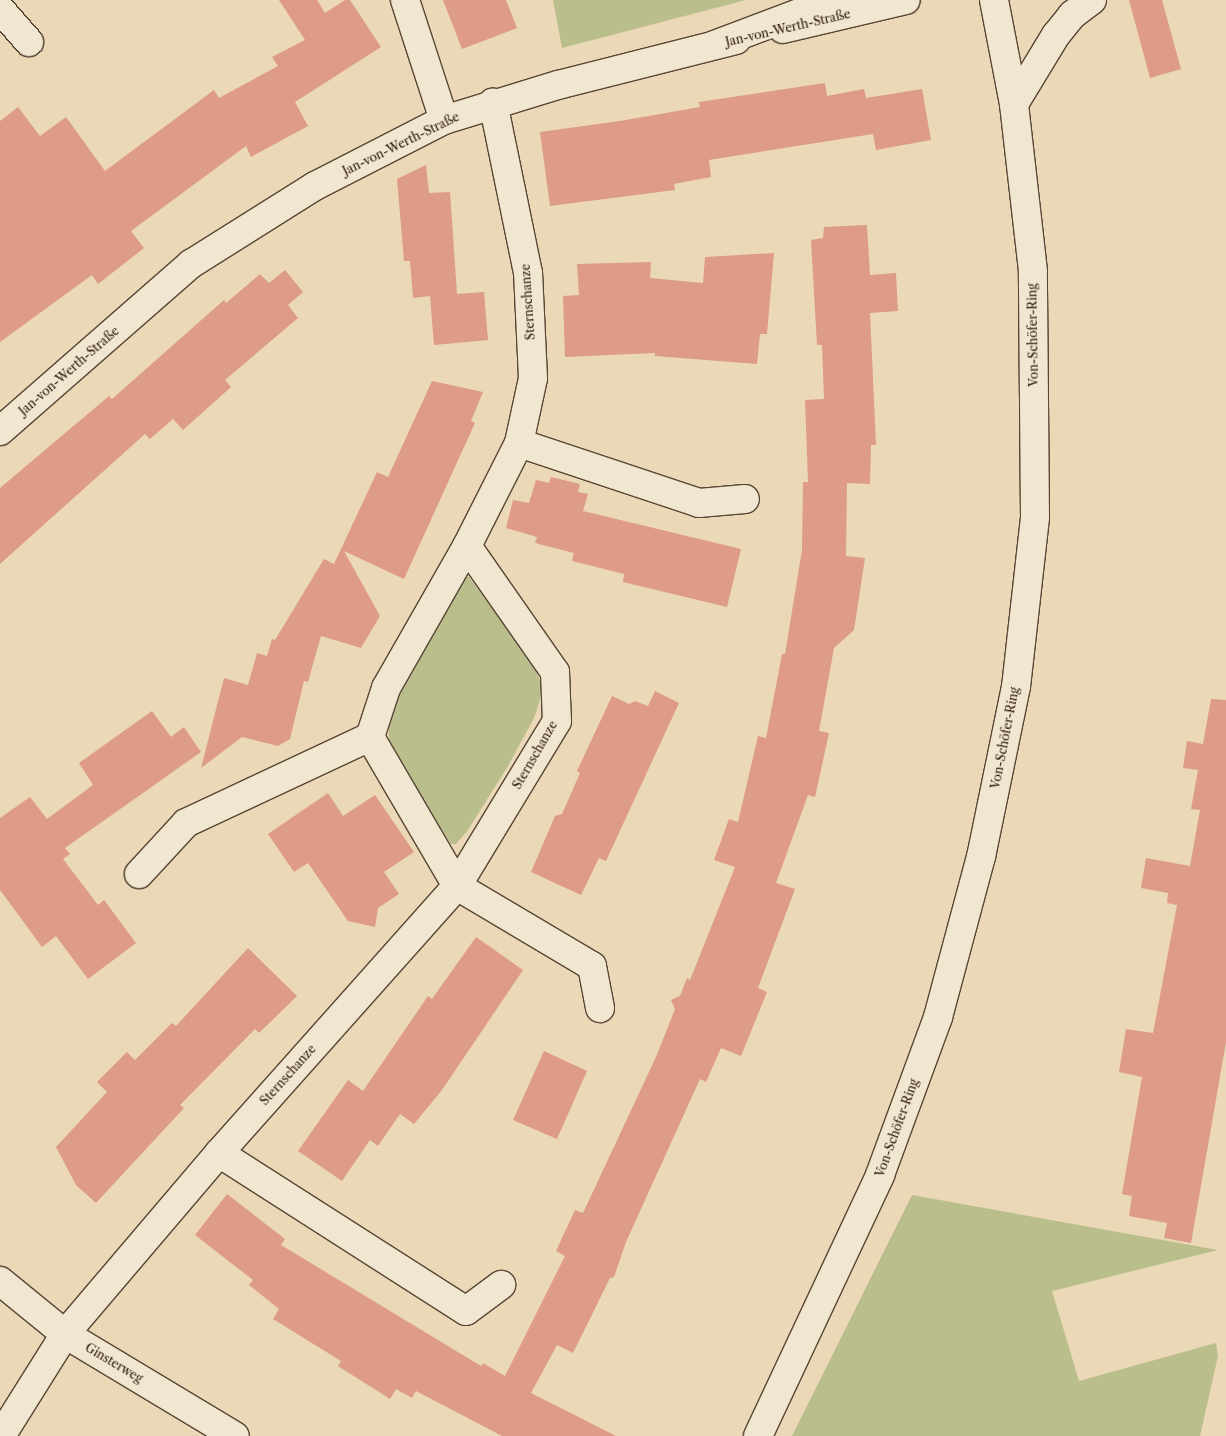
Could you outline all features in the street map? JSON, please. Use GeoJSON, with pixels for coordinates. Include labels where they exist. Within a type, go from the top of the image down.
{"type":"FeatureCollection","features":[{"type":"Feature","properties":{"kind":"street"},"geometry":{"type":"LineString","coordinates":[[405,0],[444,120]]}},
{"type":"Feature","properties":{"kind":"street"},"geometry":{"type":"LineString","coordinates":[[714,45],[834,0]]}},
{"type":"Feature","properties":{"kind":"street","name":"Jan-von-Werth-Straße"},"geometry":{"type":"LineString","coordinates":[[0,431],[192,264],[315,186],[444,120],[493,103],[714,45],[906,0]]}},
{"type":"Feature","properties":{"kind":"street","name":"Von-Schöfer-Ring"},"geometry":{"type":"LineString","coordinates":[[758,1436],[880,1176],[938,1017],[981,856],[1016,687],[1035,517],[1033,271],[1014,104],[994,0]]}},
{"type":"Feature","properties":{"kind":"street"},"geometry":{"type":"LineString","coordinates":[[1014,104],[1056,36],[1072,15],[1092,0]]}},
{"type":"Feature","properties":{"kind":"street"},"geometry":{"type":"LineString","coordinates":[[0,8],[29,42]]}},
{"type":"Feature","properties":{"kind":"street","name":"Sternschanze"},"geometry":{"type":"LineString","coordinates":[[370,737],[386,688],[467,546],[519,443],[533,378],[528,273],[493,103]]}},
{"type":"Feature","properties":{"kind":"street"},"geometry":{"type":"LineString","coordinates":[[519,443],[700,504],[745,499]]}},
{"type":"Feature","properties":{"kind":"street","name":"Sternschanze"},"geometry":{"type":"LineString","coordinates":[[1,1436],[65,1334],[219,1153],[457,886],[557,721],[555,672],[467,546]]}},
{"type":"Feature","properties":{"kind":"street"},"geometry":{"type":"LineString","coordinates":[[139,874],[186,823],[370,737],[457,886],[592,966],[600,1008]]}},
{"type":"Feature","properties":{"kind":"street"},"geometry":{"type":"LineString","coordinates":[[219,1153],[466,1311],[501,1285]]}},
{"type":"Feature","properties":{"kind":"street","name":"Ginsterweg"},"geometry":{"type":"LineString","coordinates":[[0,1281],[65,1334],[235,1436]]}},
{"type":"Feature","properties":{"kind":"green space"},"geometry":{"type":"Polygon","coordinates":[[[553,0],[746,0],[562,48],[553,0]]]}},
{"type":"Feature","properties":{"kind":"green space"},"geometry":{"type":"Polygon","coordinates":[[[464,577],[469,577],[532,661],[540,681],[541,697],[534,718],[508,766],[468,830],[456,844],[451,844],[396,759],[389,742],[388,714],[396,691],[464,577]]]}},
{"type":"Feature","properties":{"kind":"green space"},"geometry":{"type":"Polygon","coordinates":[[[912,1195],[1218,1250],[1052,1291],[1079,1381],[1216,1343],[1218,1356],[1200,1436],[792,1436],[912,1195]]]}},
{"type":"Feature","properties":{"kind":"building"},"geometry":{"type":"Polygon","coordinates":[[[279,0],[317,0],[325,13],[345,0],[350,0],[381,47],[295,102],[308,126],[251,157],[246,146],[131,231],[144,248],[98,284],[92,275],[0,342],[0,121],[18,107],[40,136],[66,117],[105,171],[214,90],[219,98],[278,66],[272,57],[305,40],[279,0]]]}},
{"type":"Feature","properties":{"kind":"building"},"geometry":{"type":"Polygon","coordinates":[[[443,0],[506,0],[517,28],[462,49],[443,0]]]}},
{"type":"Feature","properties":{"kind":"building"},"geometry":{"type":"Polygon","coordinates":[[[1129,0],[1162,0],[1181,69],[1150,78],[1129,0]]]}},
{"type":"Feature","properties":{"kind":"building"},"geometry":{"type":"Polygon","coordinates":[[[825,83],[827,96],[864,89],[866,98],[922,89],[931,140],[876,150],[873,134],[709,160],[711,177],[674,184],[675,190],[550,206],[540,132],[620,121],[700,107],[699,102],[825,83]]]}},
{"type":"Feature","properties":{"kind":"building"},"geometry":{"type":"Polygon","coordinates":[[[426,165],[429,193],[450,192],[457,294],[484,292],[488,340],[434,345],[430,296],[413,298],[410,261],[404,261],[397,179],[426,165]]]}},
{"type":"Feature","properties":{"kind":"building"},"geometry":{"type":"Polygon","coordinates":[[[867,225],[870,275],[896,273],[898,311],[870,313],[876,445],[871,445],[870,484],[847,483],[846,556],[865,558],[854,630],[834,648],[819,731],[829,733],[815,797],[808,795],[776,883],[795,889],[758,988],[767,992],[741,1056],[721,1048],[706,1082],[700,1079],[626,1242],[614,1277],[610,1278],[573,1353],[557,1345],[531,1393],[616,1436],[502,1436],[416,1391],[412,1398],[396,1389],[390,1399],[338,1366],[341,1361],[273,1319],[279,1309],[249,1285],[253,1280],[195,1235],[227,1194],[285,1239],[281,1245],[481,1366],[483,1363],[505,1376],[565,1256],[556,1251],[575,1210],[583,1213],[656,1057],[675,1009],[671,1000],[680,996],[687,978],[690,980],[735,867],[714,860],[729,819],[738,822],[758,736],[766,738],[782,654],[785,654],[802,550],[803,482],[808,482],[805,400],[824,399],[822,345],[817,345],[811,240],[823,238],[824,227],[867,225]]]}},
{"type":"Feature","properties":{"kind":"building"},"geometry":{"type":"Polygon","coordinates":[[[774,253],[767,334],[760,334],[757,364],[655,356],[655,353],[565,357],[563,296],[579,295],[577,264],[651,262],[650,278],[703,283],[705,257],[774,253]]]}},
{"type":"Feature","properties":{"kind":"building"},"geometry":{"type":"Polygon","coordinates":[[[285,270],[303,292],[288,305],[298,318],[225,380],[231,387],[183,430],[173,419],[150,439],[145,434],[0,564],[0,488],[109,396],[112,399],[224,300],[226,303],[260,274],[269,283],[285,270]]]}},
{"type":"Feature","properties":{"kind":"building"},"geometry":{"type":"Polygon","coordinates":[[[432,381],[483,392],[471,421],[475,423],[404,579],[344,551],[380,616],[361,648],[321,636],[308,682],[304,681],[290,739],[278,746],[242,737],[201,768],[224,678],[248,685],[257,653],[267,656],[272,639],[275,640],[324,559],[334,564],[377,472],[388,477],[432,381]]]}},
{"type":"Feature","properties":{"kind":"building"},"geometry":{"type":"Polygon","coordinates":[[[551,477],[580,484],[578,492],[588,494],[583,511],[741,549],[727,607],[623,582],[624,574],[572,561],[574,553],[535,543],[537,537],[506,528],[513,500],[529,503],[536,480],[549,483],[551,477]]]}},
{"type":"Feature","properties":{"kind":"building"},"geometry":{"type":"Polygon","coordinates":[[[655,691],[679,703],[606,861],[599,858],[581,895],[531,872],[555,816],[562,814],[580,773],[577,771],[612,696],[629,704],[635,701],[648,706],[655,691]]]}},
{"type":"Feature","properties":{"kind":"building"},"geometry":{"type":"Polygon","coordinates":[[[1211,699],[1226,700],[1226,1042],[1191,1243],[1164,1238],[1167,1223],[1129,1216],[1132,1196],[1122,1194],[1142,1077],[1119,1072],[1126,1029],[1153,1033],[1177,905],[1167,903],[1168,893],[1141,888],[1146,858],[1190,866],[1200,810],[1191,809],[1198,770],[1183,768],[1187,741],[1203,744],[1211,699]]]}},
{"type":"Feature","properties":{"kind":"building"},"geometry":{"type":"Polygon","coordinates":[[[152,711],[171,737],[184,727],[201,752],[65,848],[70,854],[63,859],[98,905],[104,900],[136,943],[88,979],[56,936],[42,947],[0,890],[0,818],[30,797],[47,819],[93,785],[79,763],[152,711]]]}},
{"type":"Feature","properties":{"kind":"building"},"geometry":{"type":"Polygon","coordinates":[[[328,793],[343,816],[375,795],[414,852],[384,872],[399,894],[378,908],[375,927],[348,921],[308,863],[294,872],[268,834],[328,793]]]}},
{"type":"Feature","properties":{"kind":"building"},"geometry":{"type":"Polygon","coordinates":[[[476,937],[523,970],[442,1090],[414,1124],[400,1114],[378,1146],[370,1140],[342,1181],[298,1151],[348,1080],[363,1091],[428,996],[432,999],[476,937]]]}},
{"type":"Feature","properties":{"kind":"building"},"geometry":{"type":"Polygon","coordinates":[[[248,948],[297,996],[259,1033],[255,1029],[180,1105],[184,1108],[96,1203],[76,1185],[56,1147],[107,1092],[97,1082],[127,1052],[135,1060],[172,1023],[176,1026],[248,948]]]}},
{"type":"Feature","properties":{"kind":"building"},"geometry":{"type":"Polygon","coordinates":[[[544,1051],[587,1071],[557,1139],[513,1120],[544,1051]]]}}]}
